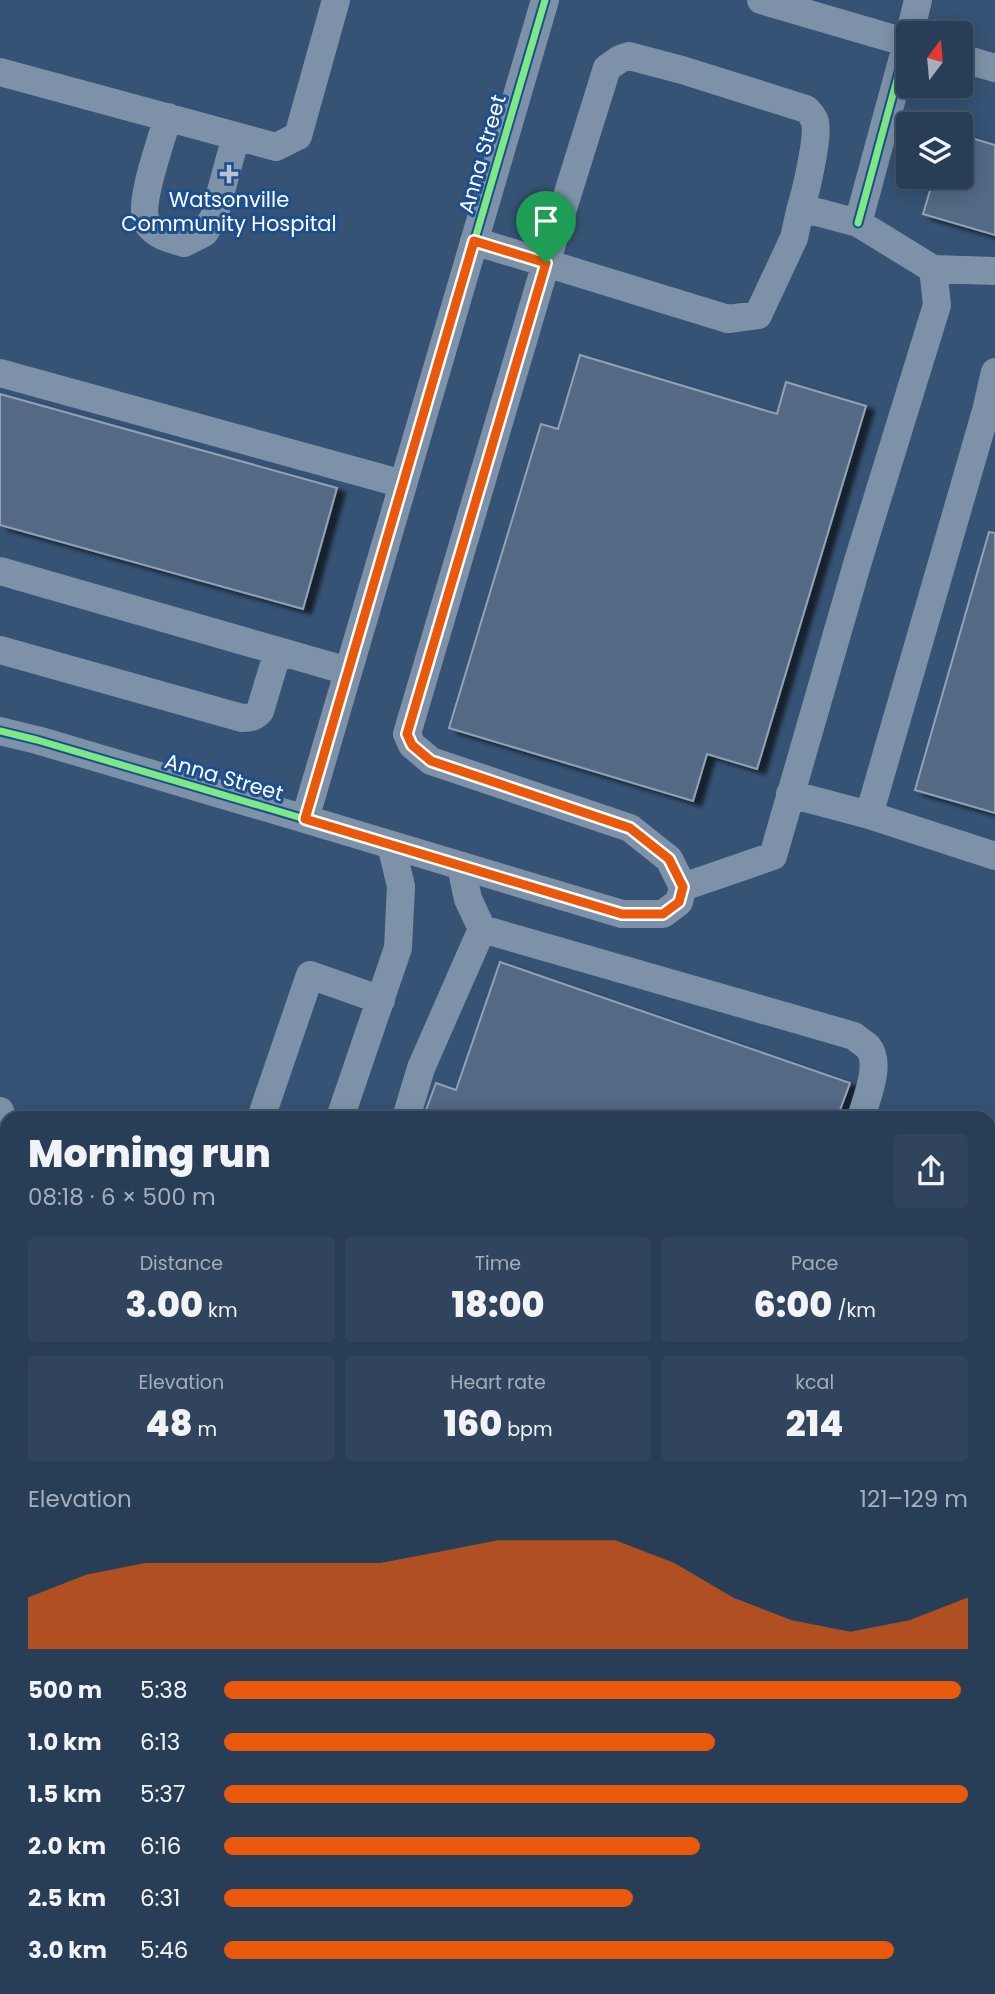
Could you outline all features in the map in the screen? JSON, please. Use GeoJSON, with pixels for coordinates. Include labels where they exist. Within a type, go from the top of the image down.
{"type":"FeatureCollection","features":[{"type":"Feature","properties":{"kind":"street"},"geometry":{"type":"LineString","coordinates":[[0,72],[276,146],[298,136],[337,0]]}},
{"type":"Feature","properties":{"kind":"street","name":"Anna Street"},"geometry":{"type":"LineString","coordinates":[[0,731],[305,819],[545,0]]}},
{"type":"Feature","properties":{"kind":"street"},"geometry":{"type":"LineString","coordinates":[[761,0],[896,39]]}},
{"type":"Feature","properties":{"kind":"street"},"geometry":{"type":"LineString","coordinates":[[913,21],[918,0]]}},
{"type":"Feature","properties":{"kind":"street"},"geometry":{"type":"LineString","coordinates":[[305,819],[622,914],[663,914],[679,902],[683,887],[669,859],[630,828],[431,761],[412,745],[407,734],[546,263],[607,68],[629,56],[806,108],[816,122],[810,168],[794,238],[758,315],[728,319],[546,263],[474,241]]}},
{"type":"Feature","properties":{"kind":"street"},"geometry":{"type":"LineString","coordinates":[[973,62],[995,68]]}},
{"type":"Feature","properties":{"kind":"street"},"geometry":{"type":"LineString","coordinates":[[858,223],[896,85]]}},
{"type":"Feature","properties":{"kind":"street"},"geometry":{"type":"LineString","coordinates":[[168,117],[144,200],[146,221],[160,236],[184,243],[204,233],[214,217],[236,136]]}},
{"type":"Feature","properties":{"kind":"street"},"geometry":{"type":"LineString","coordinates":[[800,211],[817,212],[858,223],[933,269],[995,271]]}},
{"type":"Feature","properties":{"kind":"street"},"geometry":{"type":"LineString","coordinates":[[683,887],[773,856],[862,548],[937,305],[933,269]]}},
{"type":"Feature","properties":{"kind":"street"},"geometry":{"type":"LineString","coordinates":[[869,815],[983,424],[995,372]]}},
{"type":"Feature","properties":{"kind":"street"},"geometry":{"type":"LineString","coordinates":[[0,373],[403,484]]}},
{"type":"Feature","properties":{"kind":"street"},"geometry":{"type":"LineString","coordinates":[[0,572],[348,671]]}},
{"type":"Feature","properties":{"kind":"street"},"geometry":{"type":"LineString","coordinates":[[0,650],[242,718],[256,716],[260,712],[278,651]]}},
{"type":"Feature","properties":{"kind":"street"},"geometry":{"type":"LineString","coordinates":[[790,794],[869,815],[995,856]]}},
{"type":"Feature","properties":{"kind":"street"},"geometry":{"type":"LineString","coordinates":[[342,1111],[398,948],[401,886],[391,845]]}},
{"type":"Feature","properties":{"kind":"street"},"geometry":{"type":"LineString","coordinates":[[408,1111],[422,1068],[482,929],[468,899],[461,866]]}},
{"type":"Feature","properties":{"kind":"street"},"geometry":{"type":"LineString","coordinates":[[482,929],[854,1036],[868,1047],[874,1058],[875,1068],[863,1111]]}},
{"type":"Feature","properties":{"kind":"street"},"geometry":{"type":"LineString","coordinates":[[263,1111],[310,975],[381,1000]]}},
{"type":"Feature","properties":{"kind":"building"},"geometry":{"type":"Polygon","coordinates":[[[973,139],[995,145],[995,235],[923,214],[930,189],[973,189],[973,139]]]}},
{"type":"Feature","properties":{"kind":"building"},"geometry":{"type":"Polygon","coordinates":[[[580,355],[777,414],[786,382],[866,406],[757,769],[707,754],[693,801],[449,728],[541,424],[558,429],[580,355]]]}},
{"type":"Feature","properties":{"kind":"building"},"geometry":{"type":"Polygon","coordinates":[[[0,394],[337,488],[303,609],[0,525],[0,394]]]}},
{"type":"Feature","properties":{"kind":"building"},"geometry":{"type":"Polygon","coordinates":[[[989,532],[995,533],[995,813],[915,790],[989,532]]]}},
{"type":"Feature","properties":{"kind":"building"},"geometry":{"type":"Polygon","coordinates":[[[500,962],[850,1083],[840,1111],[426,1111],[436,1083],[456,1090],[500,962]]]}},
{"type":"Feature","properties":{"kind":"cycle path"},"geometry":{"type":"LineString","coordinates":[[0,731],[305,819],[545,0]]}},
{"type":"Feature","properties":{"kind":"cycle path"},"geometry":{"type":"LineString","coordinates":[[858,223],[896,83]]}},
{"type":"Feature","properties":{"kind":"place","name":"Watsonville Community Hospital"},"geometry":{"type":"Point","coordinates":[229,174]}},
{"type":"Feature","properties":{"kind":"route"},"geometry":{"type":"LineString","coordinates":[[474,241],[546,263],[407,734],[412,745],[431,761],[630,828],[669,859],[683,887],[679,902],[663,914],[622,914],[305,819],[474,241]]}}]}
